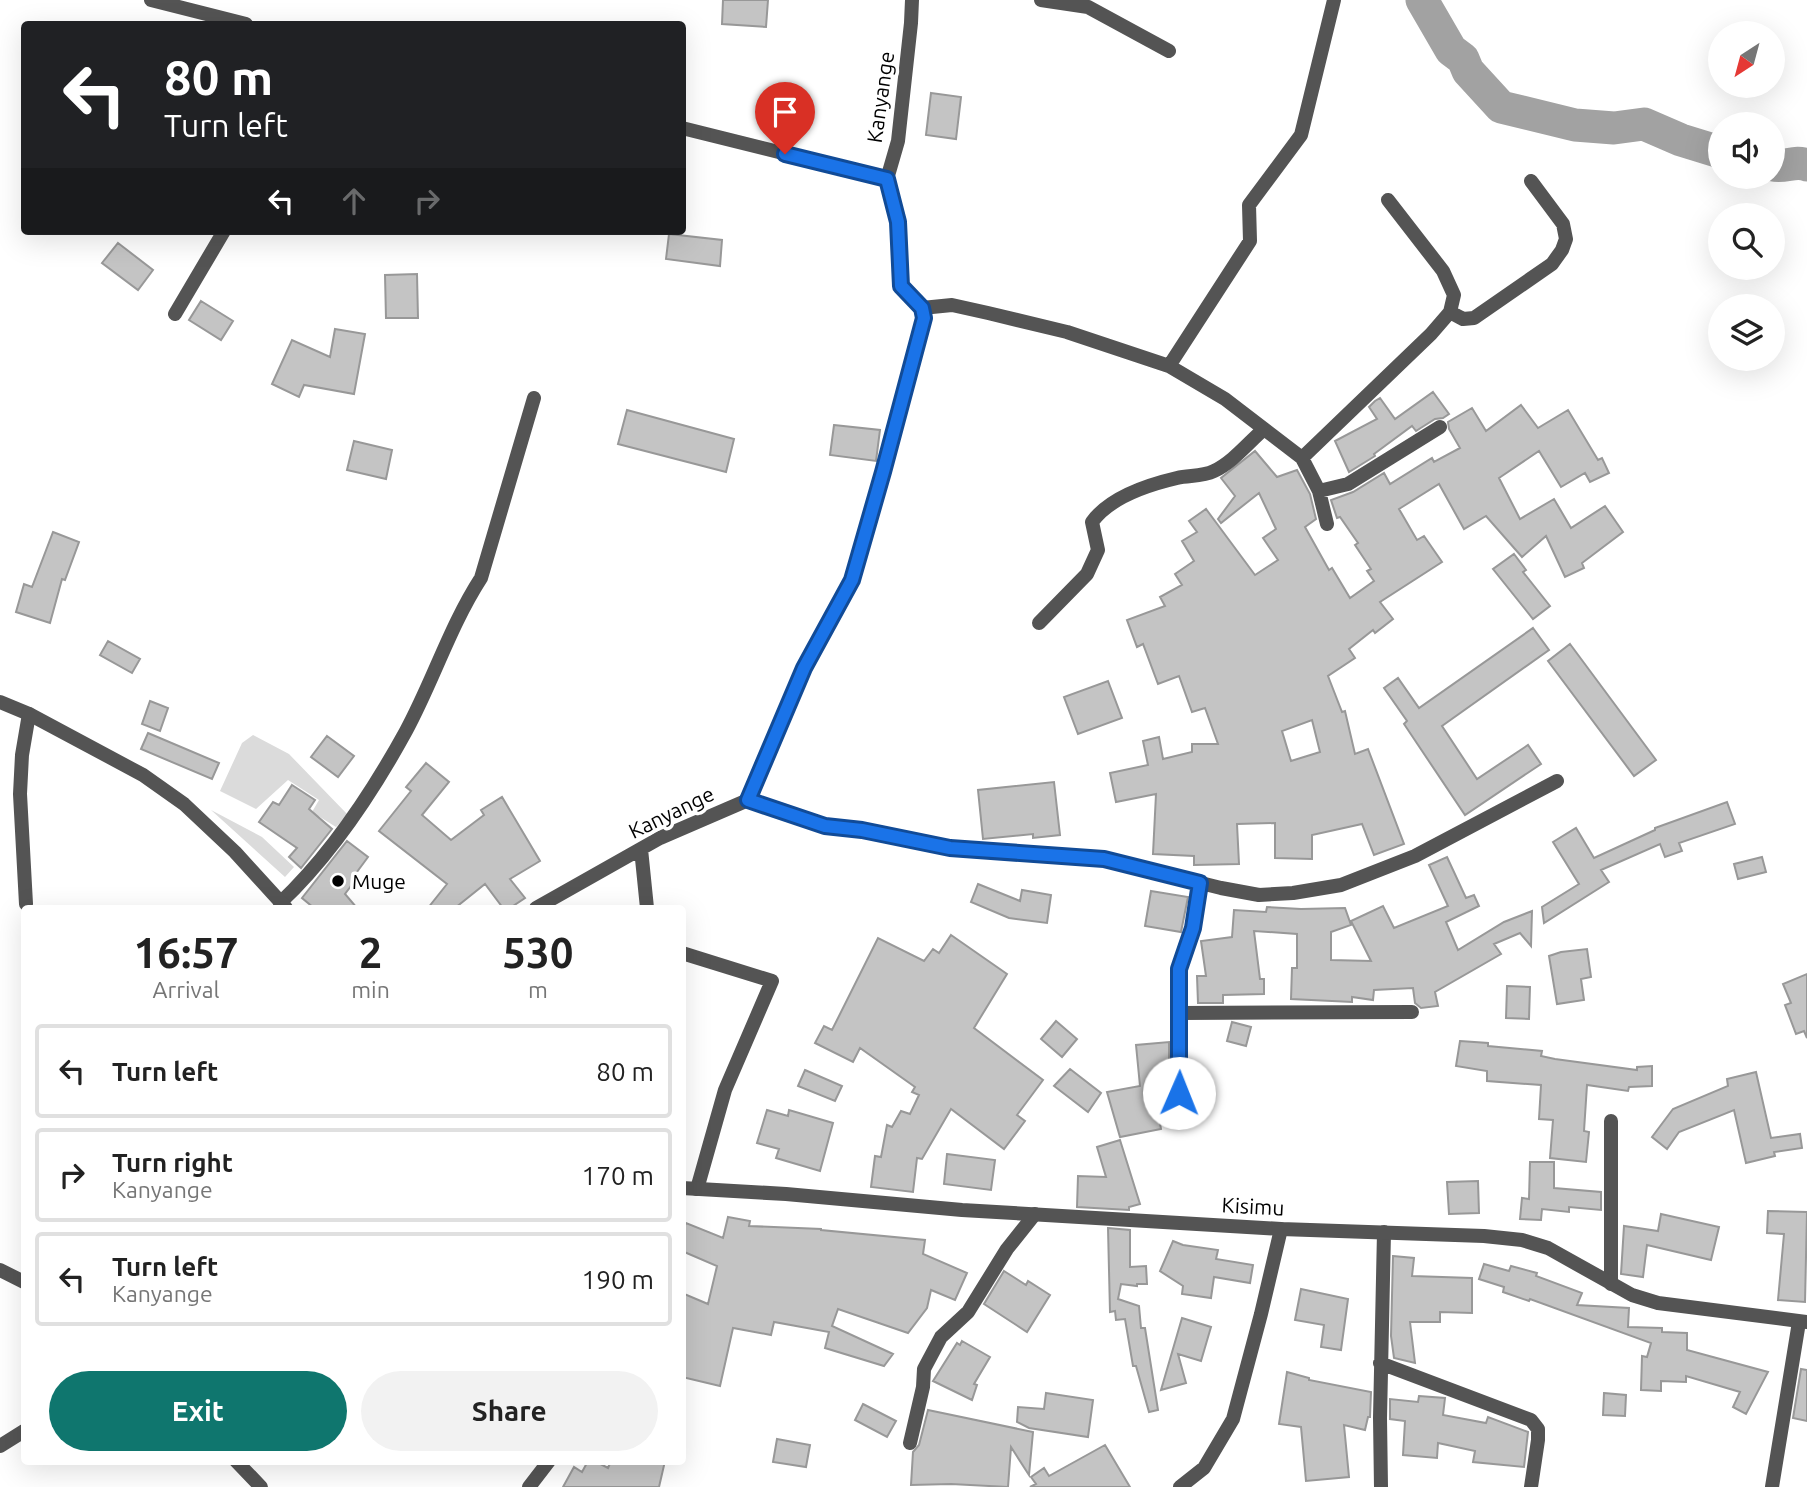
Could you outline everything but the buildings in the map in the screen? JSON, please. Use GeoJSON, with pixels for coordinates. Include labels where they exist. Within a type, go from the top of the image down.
{"type":"FeatureCollection","features":[{"type":"Feature","properties":{"kind":"street"},"geometry":{"type":"LineString","coordinates":[[151,0],[234,21]]}},
{"type":"Feature","properties":{"kind":"street","name":"Kanyange"},"geometry":{"type":"LineString","coordinates":[[887,179],[898,141],[912,0]]}},
{"type":"Feature","properties":{"kind":"street"},"geometry":{"type":"LineString","coordinates":[[1041,0],[1088,7],[1169,51]]}},
{"type":"Feature","properties":{"kind":"street"},"geometry":{"type":"LineString","coordinates":[[1169,366],[1250,241],[1249,205],[1301,135],[1334,0]]}},
{"type":"Feature","properties":{"kind":"street"},"geometry":{"type":"LineString","coordinates":[[686,129],[887,179],[898,222],[901,286],[922,308],[952,305],[988,313],[1067,332],[1169,366],[1225,399],[1302,458],[1319,491],[1327,524]]}},
{"type":"Feature","properties":{"kind":"street"},"geometry":{"type":"LineString","coordinates":[[1450,312],[1462,318],[1474,318],[1552,264],[1562,250],[1566,239],[1563,223],[1531,181]]}},
{"type":"Feature","properties":{"kind":"street"},"geometry":{"type":"LineString","coordinates":[[1302,458],[1431,334],[1450,312],[1454,296],[1443,271],[1388,200]]}},
{"type":"Feature","properties":{"kind":"street"},"geometry":{"type":"LineString","coordinates":[[175,314],[222,235]]}},
{"type":"Feature","properties":{"kind":"street","name":"Kanyange"},"geometry":{"type":"LineString","coordinates":[[541,905],[640,849],[748,800],[804,668],[852,580],[924,318],[922,308]]}},
{"type":"Feature","properties":{"kind":"street"},"geometry":{"type":"LineString","coordinates":[[284,905],[365,800],[406,730],[467,599],[481,578],[534,398]]}},
{"type":"Feature","properties":{"kind":"street"},"geometry":{"type":"LineString","coordinates":[[1319,491],[1348,484],[1440,427]]}},
{"type":"Feature","properties":{"kind":"street"},"geometry":{"type":"LineString","coordinates":[[1039,623],[1087,574],[1098,550],[1092,522],[1098,514],[1121,498],[1160,483],[1211,472],[1222,466],[1264,429]]}},
{"type":"Feature","properties":{"kind":"street"},"geometry":{"type":"LineString","coordinates":[[0,702],[29,714],[143,775],[184,804],[235,852],[282,905]]}},
{"type":"Feature","properties":{"kind":"street"},"geometry":{"type":"LineString","coordinates":[[26,904],[20,794],[22,755],[29,714]]}},
{"type":"Feature","properties":{"kind":"street"},"geometry":{"type":"LineString","coordinates":[[748,800],[825,826],[862,830],[950,848],[1104,859],[1259,895],[1341,886],[1415,856],[1557,782]]}},
{"type":"Feature","properties":{"kind":"street"},"geometry":{"type":"LineString","coordinates":[[640,849],[647,905]]}},
{"type":"Feature","properties":{"kind":"street"},"geometry":{"type":"LineString","coordinates":[[1179,1093],[1179,969],[1193,928],[1200,883]]}},
{"type":"Feature","properties":{"kind":"street"},"geometry":{"type":"LineString","coordinates":[[686,954],[772,981],[725,1090],[690,1189]]}},
{"type":"Feature","properties":{"kind":"street"},"geometry":{"type":"LineString","coordinates":[[1180,1013],[1412,1012]]}},
{"type":"Feature","properties":{"kind":"street"},"geometry":{"type":"LineString","coordinates":[[1611,1121],[1611,1284]]}},
{"type":"Feature","properties":{"kind":"street","name":"Kisimu"},"geometry":{"type":"LineString","coordinates":[[690,1189],[1035,1214],[1522,1240],[1548,1248],[1632,1295],[1658,1303],[1803,1322]]}},
{"type":"Feature","properties":{"kind":"street"},"geometry":{"type":"LineString","coordinates":[[910,1443],[923,1387],[924,1369],[941,1337],[968,1312],[1007,1249],[1035,1214]]}},
{"type":"Feature","properties":{"kind":"street"},"geometry":{"type":"LineString","coordinates":[[1180,1487],[1204,1468],[1233,1419],[1281,1229]]}},
{"type":"Feature","properties":{"kind":"street"},"geometry":{"type":"LineString","coordinates":[[1381,1487],[1380,1363],[1384,1232]]}},
{"type":"Feature","properties":{"kind":"street"},"geometry":{"type":"LineString","coordinates":[[0,1270],[21,1280]]}},
{"type":"Feature","properties":{"kind":"street"},"geometry":{"type":"LineString","coordinates":[[1772,1487],[1803,1322]]}},
{"type":"Feature","properties":{"kind":"street"},"geometry":{"type":"LineString","coordinates":[[1380,1363],[1531,1420],[1538,1429],[1531,1487]]}},
{"type":"Feature","properties":{"kind":"street"},"geometry":{"type":"LineString","coordinates":[[0,1446],[21,1433]]}},
{"type":"Feature","properties":{"kind":"street"},"geometry":{"type":"LineString","coordinates":[[240,1465],[261,1487]]}},
{"type":"Feature","properties":{"kind":"street"},"geometry":{"type":"LineString","coordinates":[[529,1487],[546,1465]]}},
{"type":"Feature","properties":{"kind":"shaded area"},"geometry":{"type":"Polygon","coordinates":[[[253,735],[289,754],[348,815],[336,827],[312,812],[319,800],[288,780],[256,809],[220,791],[242,743],[253,735]]]}},
{"type":"Feature","properties":{"kind":"shaded area"},"geometry":{"type":"Polygon","coordinates":[[[211,810],[262,837],[294,867],[285,877],[211,810]]]}},
{"type":"Feature","properties":{"kind":"waterway"},"geometry":{"type":"LineString","coordinates":[[1422,0],[1451,50],[1463,59],[1468,71],[1501,107],[1575,125],[1614,128],[1644,124],[1708,148]]}},
{"type":"Feature","properties":{"kind":"waterway"},"geometry":{"type":"LineString","coordinates":[[1785,165],[1798,163],[1807,165]]}},
{"type":"Feature","properties":{"kind":"place","name":"Muge"},"geometry":{"type":"Point","coordinates":[338,881]}},
{"type":"Feature","properties":{"kind":"route"},"geometry":{"type":"LineString","coordinates":[[785,154],[887,179],[898,222],[901,286],[922,308],[924,318],[852,580],[804,668],[748,800],[825,826],[862,830],[950,848],[1104,859],[1200,883],[1193,928],[1179,969],[1179,1093]]}}]}
